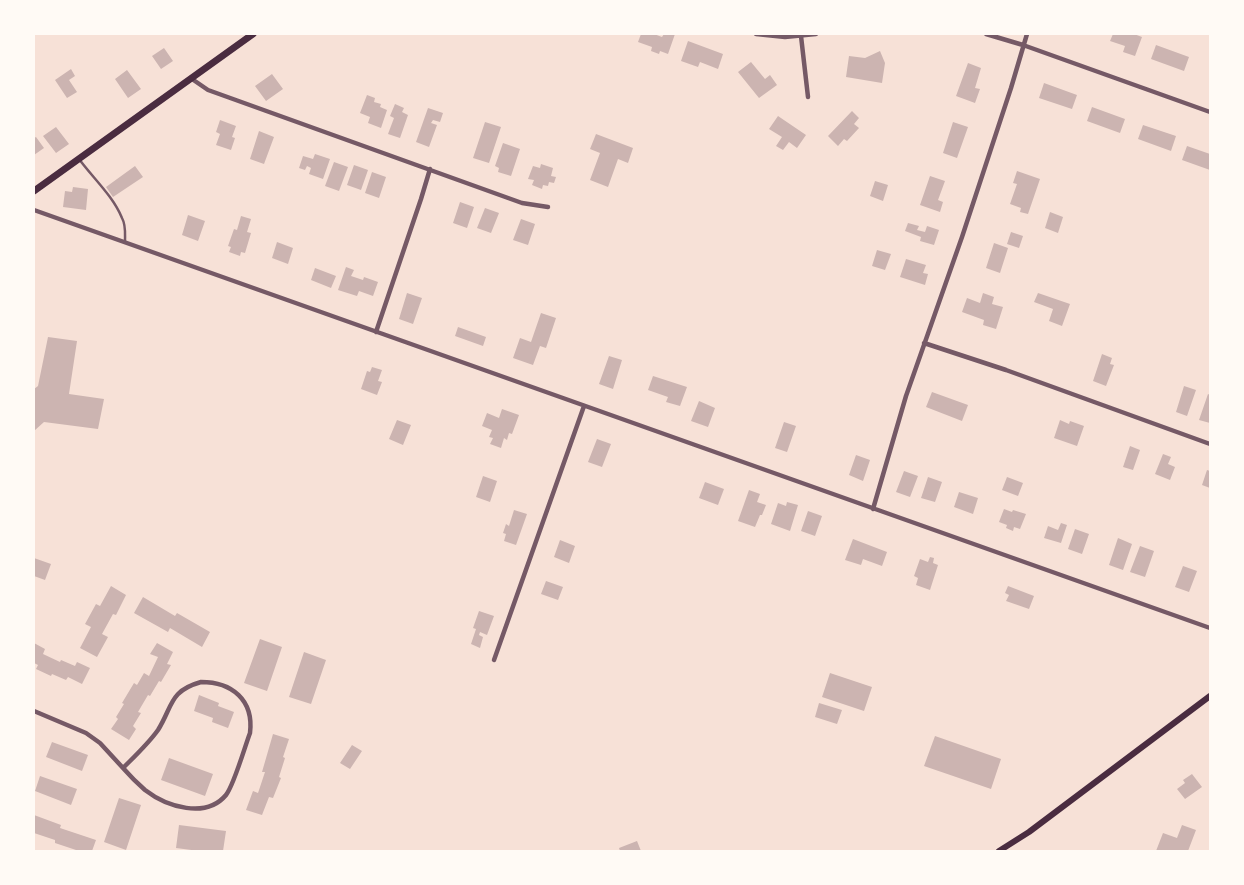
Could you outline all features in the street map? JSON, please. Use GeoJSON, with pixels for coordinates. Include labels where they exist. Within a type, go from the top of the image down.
{"type":"FeatureCollection","features":[{"type":"Feature","properties":{"kind":"main road"},"geometry":{"type":"LineString","coordinates":[[34,191],[253,34]]}},
{"type":"Feature","properties":{"kind":"main road"},"geometry":{"type":"LineString","coordinates":[[999,851],[1042,822],[1210,696]]}},
{"type":"Feature","properties":{"kind":"street"},"geometry":{"type":"LineString","coordinates":[[756,34],[775,36],[816,34]]}},
{"type":"Feature","properties":{"kind":"street"},"geometry":{"type":"LineString","coordinates":[[986,34],[1023,45],[1210,112]]}},
{"type":"Feature","properties":{"kind":"street"},"geometry":{"type":"LineString","coordinates":[[873,509],[906,396],[962,237],[1027,34]]}},
{"type":"Feature","properties":{"kind":"street"},"geometry":{"type":"LineString","coordinates":[[801,36],[808,97]]}},
{"type":"Feature","properties":{"kind":"street"},"geometry":{"type":"LineString","coordinates":[[192,79],[208,90],[522,203],[548,207]]}},
{"type":"Feature","properties":{"kind":"street"},"geometry":{"type":"LineString","coordinates":[[376,332],[430,169]]}},
{"type":"Feature","properties":{"kind":"street"},"geometry":{"type":"LineString","coordinates":[[34,210],[1210,628]]}},
{"type":"Feature","properties":{"kind":"street"},"geometry":{"type":"LineString","coordinates":[[924,343],[1006,370],[1210,444]]}},
{"type":"Feature","properties":{"kind":"street"},"geometry":{"type":"LineString","coordinates":[[494,660],[584,406]]}},
{"type":"Feature","properties":{"kind":"street"},"geometry":{"type":"LineString","coordinates":[[34,711],[86,733],[100,743],[123,768],[136,782],[159,799],[190,809],[200,809],[211,806],[228,792],[250,733],[250,715],[244,702],[230,688],[216,683],[201,682],[186,687],[170,703],[158,729],[144,748],[123,768]]}},
{"type":"Feature","properties":{"kind":"lane"},"geometry":{"type":"LineString","coordinates":[[79,159],[113,202],[123,218],[125,228],[124,243]]}},
{"type":"Feature","properties":{"kind":"building"},"geometry":{"type":"Polygon","coordinates":[[[641,34],[654,34],[662,37],[664,34],[675,34],[668,54],[660,51],[659,54],[651,51],[652,47],[638,42],[641,34]]]}},
{"type":"Feature","properties":{"kind":"building"},"geometry":{"type":"Polygon","coordinates":[[[1113,34],[1134,34],[1142,37],[1135,56],[1123,52],[1125,46],[1110,41],[1113,34]]]}},
{"type":"Feature","properties":{"kind":"building"},"geometry":{"type":"Polygon","coordinates":[[[688,41],[723,54],[718,69],[700,62],[698,67],[681,61],[688,41]]]}},
{"type":"Feature","properties":{"kind":"building"},"geometry":{"type":"Polygon","coordinates":[[[1156,45],[1189,57],[1184,71],[1151,59],[1156,45]]]}},
{"type":"Feature","properties":{"kind":"building"},"geometry":{"type":"Polygon","coordinates":[[[164,48],[173,61],[161,69],[152,56],[164,48]]]}},
{"type":"Feature","properties":{"kind":"building"},"geometry":{"type":"Polygon","coordinates":[[[880,51],[885,63],[882,83],[846,77],[849,56],[865,58],[880,51]]]}},
{"type":"Feature","properties":{"kind":"building"},"geometry":{"type":"Polygon","coordinates":[[[751,62],[765,79],[770,75],[777,85],[759,98],[738,72],[751,62]]]}},
{"type":"Feature","properties":{"kind":"building"},"geometry":{"type":"Polygon","coordinates":[[[968,63],[981,68],[975,88],[980,89],[975,103],[956,96],[968,63]]]}},
{"type":"Feature","properties":{"kind":"building"},"geometry":{"type":"Polygon","coordinates":[[[71,69],[75,76],[69,80],[77,92],[67,98],[55,80],[71,69]]]}},
{"type":"Feature","properties":{"kind":"building"},"geometry":{"type":"Polygon","coordinates":[[[127,70],[141,89],[128,98],[115,79],[127,70]]]}},
{"type":"Feature","properties":{"kind":"building"},"geometry":{"type":"Polygon","coordinates":[[[272,74],[283,89],[266,101],[255,86],[272,74]]]}},
{"type":"Feature","properties":{"kind":"building"},"geometry":{"type":"Polygon","coordinates":[[[1044,83],[1077,95],[1072,109],[1039,98],[1044,83]]]}},
{"type":"Feature","properties":{"kind":"building"},"geometry":{"type":"Polygon","coordinates":[[[367,95],[375,98],[374,102],[381,104],[380,107],[387,110],[381,128],[368,123],[370,117],[360,113],[367,95]]]}},
{"type":"Feature","properties":{"kind":"building"},"geometry":{"type":"Polygon","coordinates":[[[395,104],[404,108],[402,112],[408,115],[400,138],[388,134],[394,118],[390,116],[395,104]]]}},
{"type":"Feature","properties":{"kind":"building"},"geometry":{"type":"Polygon","coordinates":[[[1092,107],[1125,119],[1120,133],[1087,121],[1092,107]]]}},
{"type":"Feature","properties":{"kind":"building"},"geometry":{"type":"Polygon","coordinates":[[[428,108],[443,113],[440,122],[433,120],[431,123],[437,125],[429,147],[416,142],[428,108]]]}},
{"type":"Feature","properties":{"kind":"building"},"geometry":{"type":"Polygon","coordinates":[[[852,111],[859,118],[854,124],[859,128],[847,141],[844,139],[838,146],[828,136],[852,111]]]}},
{"type":"Feature","properties":{"kind":"building"},"geometry":{"type":"Polygon","coordinates":[[[778,116],[806,135],[797,148],[789,142],[783,150],[776,146],[782,137],[769,129],[778,116]]]}},
{"type":"Feature","properties":{"kind":"building"},"geometry":{"type":"Polygon","coordinates":[[[220,120],[236,126],[232,137],[235,138],[231,150],[216,145],[220,134],[216,132],[220,120]]]}},
{"type":"Feature","properties":{"kind":"building"},"geometry":{"type":"Polygon","coordinates":[[[485,122],[501,127],[489,163],[473,158],[485,122]]]}},
{"type":"Feature","properties":{"kind":"building"},"geometry":{"type":"Polygon","coordinates":[[[953,122],[968,127],[957,158],[943,153],[953,122]]]}},
{"type":"Feature","properties":{"kind":"building"},"geometry":{"type":"Polygon","coordinates":[[[1143,125],[1176,136],[1171,151],[1138,139],[1143,125]]]}},
{"type":"Feature","properties":{"kind":"building"},"geometry":{"type":"Polygon","coordinates":[[[56,127],[69,144],[56,153],[43,136],[56,127]]]}},
{"type":"Feature","properties":{"kind":"building"},"geometry":{"type":"Polygon","coordinates":[[[259,131],[274,137],[264,164],[250,159],[259,131]]]}},
{"type":"Feature","properties":{"kind":"building"},"geometry":{"type":"Polygon","coordinates":[[[596,134],[633,148],[628,163],[618,159],[608,187],[590,180],[600,153],[590,149],[596,134]]]}},
{"type":"Feature","properties":{"kind":"building"},"geometry":{"type":"Polygon","coordinates":[[[36,137],[44,148],[34,155],[34,138],[36,137]]]}},
{"type":"Feature","properties":{"kind":"building"},"geometry":{"type":"Polygon","coordinates":[[[503,143],[520,149],[511,176],[498,172],[499,168],[495,166],[503,143]]]}},
{"type":"Feature","properties":{"kind":"building"},"geometry":{"type":"Polygon","coordinates":[[[1187,146],[1210,154],[1210,170],[1182,160],[1187,146]]]}},
{"type":"Feature","properties":{"kind":"building"},"geometry":{"type":"Polygon","coordinates":[[[315,154],[330,159],[323,179],[309,174],[311,168],[307,166],[305,170],[299,168],[303,156],[313,159],[315,154]]]}},
{"type":"Feature","properties":{"kind":"building"},"geometry":{"type":"Polygon","coordinates":[[[334,162],[348,167],[339,191],[325,186],[334,162]]]}},
{"type":"Feature","properties":{"kind":"building"},"geometry":{"type":"Polygon","coordinates":[[[541,164],[553,168],[551,176],[556,177],[554,183],[549,182],[548,186],[543,185],[542,189],[532,185],[534,180],[528,179],[533,166],[540,168],[541,164]]]}},
{"type":"Feature","properties":{"kind":"building"},"geometry":{"type":"Polygon","coordinates":[[[354,165],[368,170],[361,190],[347,185],[354,165]]]}},
{"type":"Feature","properties":{"kind":"building"},"geometry":{"type":"Polygon","coordinates":[[[135,166],[143,177],[113,197],[106,187],[135,166]]]}},
{"type":"Feature","properties":{"kind":"building"},"geometry":{"type":"Polygon","coordinates":[[[1017,171],[1040,179],[1028,214],[1020,212],[1021,208],[1010,204],[1017,184],[1013,183],[1017,171]]]}},
{"type":"Feature","properties":{"kind":"building"},"geometry":{"type":"Polygon","coordinates":[[[372,172],[386,177],[379,198],[365,193],[372,172]]]}},
{"type":"Feature","properties":{"kind":"building"},"geometry":{"type":"Polygon","coordinates":[[[930,176],[945,181],[938,200],[943,202],[940,212],[920,205],[930,176]]]}},
{"type":"Feature","properties":{"kind":"building"},"geometry":{"type":"Polygon","coordinates":[[[875,181],[888,185],[883,201],[870,196],[875,181]]]}},
{"type":"Feature","properties":{"kind":"building"},"geometry":{"type":"Polygon","coordinates":[[[73,187],[88,189],[86,210],[63,207],[65,191],[72,192],[73,187]]]}},
{"type":"Feature","properties":{"kind":"building"},"geometry":{"type":"Polygon","coordinates":[[[460,202],[474,207],[467,228],[453,223],[460,202]]]}},
{"type":"Feature","properties":{"kind":"building"},"geometry":{"type":"Polygon","coordinates":[[[485,208],[499,213],[491,233],[477,228],[485,208]]]}},
{"type":"Feature","properties":{"kind":"building"},"geometry":{"type":"Polygon","coordinates":[[[1050,212],[1063,217],[1058,233],[1045,228],[1050,212]]]}},
{"type":"Feature","properties":{"kind":"building"},"geometry":{"type":"Polygon","coordinates":[[[188,215],[205,221],[198,241],[182,235],[188,215]]]}},
{"type":"Feature","properties":{"kind":"building"},"geometry":{"type":"Polygon","coordinates":[[[241,216],[251,219],[247,232],[251,233],[245,253],[241,252],[240,256],[229,252],[231,247],[228,246],[234,229],[237,230],[241,216]]]}},
{"type":"Feature","properties":{"kind":"building"},"geometry":{"type":"Polygon","coordinates":[[[521,219],[535,224],[528,245],[513,240],[521,219]]]}},
{"type":"Feature","properties":{"kind":"building"},"geometry":{"type":"Polygon","coordinates":[[[908,223],[919,226],[917,230],[925,232],[927,226],[939,230],[934,245],[920,241],[921,237],[905,231],[908,223]]]}},
{"type":"Feature","properties":{"kind":"building"},"geometry":{"type":"Polygon","coordinates":[[[1011,232],[1023,236],[1019,248],[1007,244],[1011,232]]]}},
{"type":"Feature","properties":{"kind":"building"},"geometry":{"type":"Polygon","coordinates":[[[277,242],[293,248],[288,264],[272,258],[277,242]]]}},
{"type":"Feature","properties":{"kind":"building"},"geometry":{"type":"Polygon","coordinates":[[[994,243],[1008,248],[1000,273],[986,268],[994,243]]]}},
{"type":"Feature","properties":{"kind":"building"},"geometry":{"type":"Polygon","coordinates":[[[877,250],[891,254],[885,270],[872,266],[877,250]]]}},
{"type":"Feature","properties":{"kind":"building"},"geometry":{"type":"Polygon","coordinates":[[[906,259],[926,265],[923,273],[928,274],[925,285],[900,277],[906,259]]]}},
{"type":"Feature","properties":{"kind":"building"},"geometry":{"type":"Polygon","coordinates":[[[346,267],[354,270],[351,276],[363,280],[364,277],[378,282],[373,296],[359,291],[357,296],[338,290],[346,267]]]}},
{"type":"Feature","properties":{"kind":"building"},"geometry":{"type":"Polygon","coordinates":[[[315,268],[336,276],[331,288],[311,280],[315,268]]]}},
{"type":"Feature","properties":{"kind":"building"},"geometry":{"type":"Polygon","coordinates":[[[407,293],[422,298],[413,324],[399,319],[407,293]]]}},
{"type":"Feature","properties":{"kind":"building"},"geometry":{"type":"Polygon","coordinates":[[[983,293],[994,297],[992,304],[1003,307],[996,329],[983,325],[984,320],[962,312],[967,298],[980,303],[983,293]]]}},
{"type":"Feature","properties":{"kind":"building"},"geometry":{"type":"Polygon","coordinates":[[[1038,293],[1070,304],[1062,326],[1049,321],[1053,309],[1034,302],[1038,293]]]}},
{"type":"Feature","properties":{"kind":"building"},"geometry":{"type":"Polygon","coordinates":[[[541,313],[556,318],[546,348],[540,346],[533,365],[513,358],[520,338],[531,342],[541,313]]]}},
{"type":"Feature","properties":{"kind":"building"},"geometry":{"type":"Polygon","coordinates":[[[458,327],[486,337],[483,346],[455,336],[458,327]]]}},
{"type":"Feature","properties":{"kind":"building"},"geometry":{"type":"Polygon","coordinates":[[[48,337],[77,341],[69,394],[104,399],[98,429],[44,422],[34,431],[34,389],[38,386],[48,337]]]}},
{"type":"Feature","properties":{"kind":"building"},"geometry":{"type":"Polygon","coordinates":[[[1102,354],[1112,358],[1110,364],[1114,365],[1106,386],[1093,381],[1102,354]]]}},
{"type":"Feature","properties":{"kind":"building"},"geometry":{"type":"Polygon","coordinates":[[[609,356],[622,360],[613,389],[599,384],[609,356]]]}},
{"type":"Feature","properties":{"kind":"building"},"geometry":{"type":"Polygon","coordinates":[[[372,367],[382,370],[378,381],[382,382],[377,395],[361,389],[367,371],[370,372],[372,367]]]}},
{"type":"Feature","properties":{"kind":"building"},"geometry":{"type":"Polygon","coordinates":[[[653,376],[687,387],[680,406],[666,402],[668,397],[648,390],[653,376]]]}},
{"type":"Feature","properties":{"kind":"building"},"geometry":{"type":"Polygon","coordinates":[[[1184,386],[1196,390],[1187,416],[1176,412],[1184,386]]]}},
{"type":"Feature","properties":{"kind":"building"},"geometry":{"type":"Polygon","coordinates":[[[932,392],[968,405],[962,421],[926,407],[932,392]]]}},
{"type":"Feature","properties":{"kind":"building"},"geometry":{"type":"Polygon","coordinates":[[[1208,394],[1210,395],[1210,423],[1199,420],[1208,394]]]}},
{"type":"Feature","properties":{"kind":"building"},"geometry":{"type":"Polygon","coordinates":[[[699,401],[715,408],[708,427],[691,421],[699,401]]]}},
{"type":"Feature","properties":{"kind":"building"},"geometry":{"type":"Polygon","coordinates":[[[502,409],[519,415],[512,434],[509,433],[507,440],[504,438],[501,448],[490,444],[493,438],[489,437],[492,430],[482,426],[487,413],[499,418],[502,409]]]}},
{"type":"Feature","properties":{"kind":"building"},"geometry":{"type":"Polygon","coordinates":[[[397,420],[411,425],[403,445],[389,439],[397,420]]]}},
{"type":"Feature","properties":{"kind":"building"},"geometry":{"type":"Polygon","coordinates":[[[1060,420],[1069,424],[1070,421],[1084,426],[1077,446],[1054,438],[1060,420]]]}},
{"type":"Feature","properties":{"kind":"building"},"geometry":{"type":"Polygon","coordinates":[[[784,422],[796,426],[787,452],[775,448],[784,422]]]}},
{"type":"Feature","properties":{"kind":"building"},"geometry":{"type":"Polygon","coordinates":[[[597,439],[611,444],[602,467],[588,462],[597,439]]]}},
{"type":"Feature","properties":{"kind":"building"},"geometry":{"type":"Polygon","coordinates":[[[1130,446],[1140,450],[1133,470],[1123,467],[1130,446]]]}},
{"type":"Feature","properties":{"kind":"building"},"geometry":{"type":"Polygon","coordinates":[[[1163,454],[1171,457],[1168,464],[1175,467],[1170,480],[1155,474],[1163,454]]]}},
{"type":"Feature","properties":{"kind":"building"},"geometry":{"type":"Polygon","coordinates":[[[856,455],[870,460],[863,481],[849,475],[856,455]]]}},
{"type":"Feature","properties":{"kind":"building"},"geometry":{"type":"Polygon","coordinates":[[[1207,470],[1210,471],[1210,488],[1202,485],[1207,470]]]}},
{"type":"Feature","properties":{"kind":"building"},"geometry":{"type":"Polygon","coordinates":[[[904,471],[918,476],[910,497],[896,492],[904,471]]]}},
{"type":"Feature","properties":{"kind":"building"},"geometry":{"type":"Polygon","coordinates":[[[483,476],[497,481],[490,502],[476,497],[483,476]]]}},
{"type":"Feature","properties":{"kind":"building"},"geometry":{"type":"Polygon","coordinates":[[[928,477],[942,482],[935,502],[921,498],[928,477]]]}},
{"type":"Feature","properties":{"kind":"building"},"geometry":{"type":"Polygon","coordinates":[[[1007,477],[1023,483],[1018,496],[1002,490],[1007,477]]]}},
{"type":"Feature","properties":{"kind":"building"},"geometry":{"type":"Polygon","coordinates":[[[705,482],[724,489],[718,505],[699,498],[705,482]]]}},
{"type":"Feature","properties":{"kind":"building"},"geometry":{"type":"Polygon","coordinates":[[[749,490],[760,494],[757,502],[766,505],[755,527],[738,521],[749,490]]]}},
{"type":"Feature","properties":{"kind":"building"},"geometry":{"type":"Polygon","coordinates":[[[959,492],[978,498],[973,514],[954,507],[959,492]]]}},
{"type":"Feature","properties":{"kind":"building"},"geometry":{"type":"Polygon","coordinates":[[[787,502],[798,505],[790,531],[771,524],[778,503],[786,506],[787,502]]]}},
{"type":"Feature","properties":{"kind":"building"},"geometry":{"type":"Polygon","coordinates":[[[1004,509],[1026,514],[1020,529],[1014,527],[1013,531],[1006,528],[1007,525],[999,522],[1004,509]]]}},
{"type":"Feature","properties":{"kind":"building"},"geometry":{"type":"Polygon","coordinates":[[[514,510],[527,514],[516,545],[504,541],[506,534],[503,533],[506,524],[509,526],[514,510]]]}},
{"type":"Feature","properties":{"kind":"building"},"geometry":{"type":"Polygon","coordinates":[[[808,511],[822,516],[815,536],[801,531],[808,511]]]}},
{"type":"Feature","properties":{"kind":"building"},"geometry":{"type":"Polygon","coordinates":[[[1061,523],[1067,525],[1061,543],[1044,538],[1048,526],[1058,530],[1061,523]]]}},
{"type":"Feature","properties":{"kind":"building"},"geometry":{"type":"Polygon","coordinates":[[[1075,529],[1089,534],[1082,554],[1068,549],[1075,529]]]}},
{"type":"Feature","properties":{"kind":"building"},"geometry":{"type":"Polygon","coordinates":[[[1118,538],[1132,544],[1123,570],[1109,565],[1118,538]]]}},
{"type":"Feature","properties":{"kind":"building"},"geometry":{"type":"Polygon","coordinates":[[[853,539],[887,552],[882,566],[863,559],[861,565],[845,560],[853,539]]]}},
{"type":"Feature","properties":{"kind":"building"},"geometry":{"type":"Polygon","coordinates":[[[560,540],[575,546],[569,563],[554,557],[560,540]]]}},
{"type":"Feature","properties":{"kind":"building"},"geometry":{"type":"Polygon","coordinates":[[[1140,546],[1154,551],[1145,577],[1130,572],[1140,546]]]}},
{"type":"Feature","properties":{"kind":"building"},"geometry":{"type":"Polygon","coordinates":[[[930,557],[934,558],[933,563],[938,565],[930,590],[916,585],[918,578],[914,576],[920,559],[928,562],[930,557]]]}},
{"type":"Feature","properties":{"kind":"building"},"geometry":{"type":"Polygon","coordinates":[[[34,558],[51,564],[45,580],[34,576],[34,558]]]}},
{"type":"Feature","properties":{"kind":"building"},"geometry":{"type":"Polygon","coordinates":[[[1183,566],[1197,571],[1189,592],[1175,587],[1183,566]]]}},
{"type":"Feature","properties":{"kind":"building"},"geometry":{"type":"Polygon","coordinates":[[[546,581],[563,587],[558,600],[541,594],[546,581]]]}},
{"type":"Feature","properties":{"kind":"building"},"geometry":{"type":"Polygon","coordinates":[[[111,586],[126,595],[116,615],[113,614],[102,634],[108,637],[97,657],[80,648],[91,627],[85,624],[96,604],[100,606],[111,586]]]}},
{"type":"Feature","properties":{"kind":"building"},"geometry":{"type":"Polygon","coordinates":[[[1008,586],[1034,596],[1029,609],[1006,601],[1009,595],[1005,593],[1008,586]]]}},
{"type":"Feature","properties":{"kind":"building"},"geometry":{"type":"Polygon","coordinates":[[[143,597],[175,616],[177,613],[210,632],[202,647],[170,628],[168,632],[134,613],[143,597]]]}},
{"type":"Feature","properties":{"kind":"building"},"geometry":{"type":"Polygon","coordinates":[[[479,611],[494,616],[487,635],[480,632],[479,635],[483,637],[480,648],[471,644],[476,629],[473,628],[479,611]]]}},
{"type":"Feature","properties":{"kind":"building"},"geometry":{"type":"Polygon","coordinates":[[[260,639],[282,647],[267,691],[244,683],[260,639]]]}},
{"type":"Feature","properties":{"kind":"building"},"geometry":{"type":"Polygon","coordinates":[[[34,643],[45,649],[43,654],[60,662],[61,660],[75,666],[77,662],[90,668],[82,684],[68,677],[66,680],[36,669],[38,665],[34,663],[34,643]]]}},
{"type":"Feature","properties":{"kind":"building"},"geometry":{"type":"Polygon","coordinates":[[[157,643],[173,652],[167,664],[171,665],[161,682],[159,681],[150,696],[148,695],[138,712],[141,713],[133,726],[136,729],[129,740],[111,729],[118,719],[116,717],[124,704],[122,703],[134,683],[137,685],[144,673],[149,676],[158,657],[150,654],[157,643]]]}},
{"type":"Feature","properties":{"kind":"building"},"geometry":{"type":"Polygon","coordinates":[[[304,652],[326,660],[311,704],[289,697],[304,652]]]}},
{"type":"Feature","properties":{"kind":"building"},"geometry":{"type":"Polygon","coordinates":[[[830,673],[872,687],[864,711],[822,697],[830,673]]]}},
{"type":"Feature","properties":{"kind":"building"},"geometry":{"type":"Polygon","coordinates":[[[199,695],[219,703],[218,706],[234,712],[228,728],[212,722],[213,718],[194,711],[199,695]]]}},
{"type":"Feature","properties":{"kind":"building"},"geometry":{"type":"Polygon","coordinates":[[[819,703],[842,710],[837,724],[815,717],[819,703]]]}},
{"type":"Feature","properties":{"kind":"building"},"geometry":{"type":"Polygon","coordinates":[[[273,734],[289,739],[283,757],[285,758],[279,777],[281,778],[273,798],[269,797],[262,815],[246,810],[253,791],[258,793],[265,772],[262,772],[273,734]]]}},
{"type":"Feature","properties":{"kind":"building"},"geometry":{"type":"Polygon","coordinates":[[[935,736],[1001,759],[991,789],[924,766],[935,736]]]}},
{"type":"Feature","properties":{"kind":"building"},"geometry":{"type":"Polygon","coordinates":[[[52,742],[88,755],[82,771],[46,757],[52,742]]]}},
{"type":"Feature","properties":{"kind":"building"},"geometry":{"type":"Polygon","coordinates":[[[352,745],[362,751],[350,769],[340,763],[352,745]]]}},
{"type":"Feature","properties":{"kind":"building"},"geometry":{"type":"Polygon","coordinates":[[[169,758],[213,774],[205,796],[161,780],[169,758]]]}},
{"type":"Feature","properties":{"kind":"building"},"geometry":{"type":"Polygon","coordinates":[[[1192,774],[1202,787],[1185,799],[1177,789],[1185,783],[1183,780],[1192,774]]]}},
{"type":"Feature","properties":{"kind":"building"},"geometry":{"type":"Polygon","coordinates":[[[40,776],[77,789],[71,805],[35,791],[40,776]]]}},
{"type":"Feature","properties":{"kind":"building"},"geometry":{"type":"Polygon","coordinates":[[[119,798],[141,805],[126,850],[104,842],[119,798]]]}},
{"type":"Feature","properties":{"kind":"building"},"geometry":{"type":"Polygon","coordinates":[[[34,815],[61,825],[60,828],[96,840],[92,851],[79,851],[34,833],[34,815]]]}},
{"type":"Feature","properties":{"kind":"building"},"geometry":{"type":"Polygon","coordinates":[[[179,825],[226,831],[223,851],[199,851],[176,848],[179,825]]]}},
{"type":"Feature","properties":{"kind":"building"},"geometry":{"type":"Polygon","coordinates":[[[1182,825],[1196,830],[1188,851],[1156,851],[1163,833],[1177,838],[1182,825]]]}},
{"type":"Feature","properties":{"kind":"building"},"geometry":{"type":"Polygon","coordinates":[[[637,841],[641,851],[620,851],[619,848],[637,841]]]}}]}
